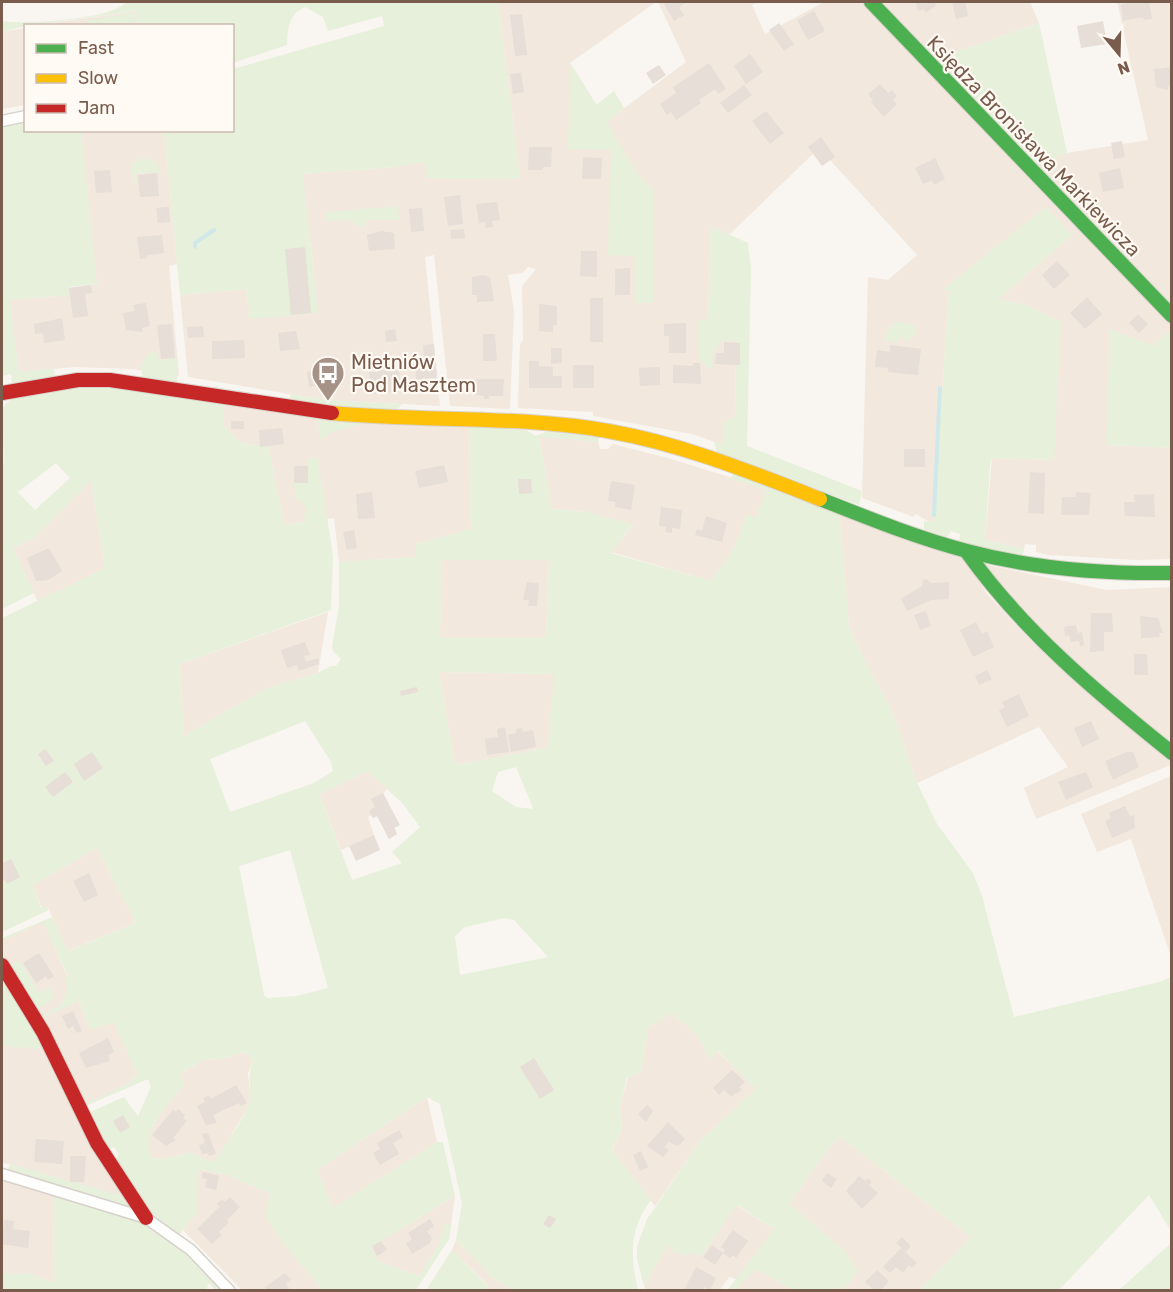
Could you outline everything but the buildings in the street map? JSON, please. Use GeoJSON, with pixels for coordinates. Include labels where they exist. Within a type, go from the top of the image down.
{"type":"FeatureCollection","features":[{"type":"Feature","properties":{"kind":"street","name":"Księdza Bronisława Markiewicza"},"geometry":{"type":"LineString","coordinates":[[871,2],[1172,316]]}},
{"type":"Feature","properties":{"kind":"street"},"geometry":{"type":"LineString","coordinates":[[2,121],[24,116]]}},
{"type":"Feature","properties":{"kind":"street"},"geometry":{"type":"LineString","coordinates":[[2,393],[78,380],[110,380],[343,415],[458,419],[609,431],[678,447],[966,550],[1029,565],[1088,572],[1172,573]]}},
{"type":"Feature","properties":{"kind":"street"},"geometry":{"type":"LineString","coordinates":[[966,550],[988,585],[1020,620],[1172,753]]}},
{"type":"Feature","properties":{"kind":"street"},"geometry":{"type":"LineString","coordinates":[[2,965],[43,1032],[97,1143],[136,1199],[146,1218]]}},
{"type":"Feature","properties":{"kind":"street"},"geometry":{"type":"LineString","coordinates":[[2,1173],[146,1218],[191,1250],[229,1290]]}},
{"type":"Feature","properties":{"kind":"shaded area"},"geometry":{"type":"Polygon","coordinates":[[[498,2],[656,2],[570,63],[607,121],[686,62],[658,2],[758,2],[752,5],[765,34],[824,2],[1030,2],[1039,23],[929,62],[1029,167],[1067,153],[1148,140],[1117,2],[1171,2],[1171,353],[1107,445],[1171,448],[1171,559],[1137,560],[1049,555],[1036,552],[1036,545],[1025,544],[1024,549],[985,540],[992,458],[1053,460],[1029,306],[998,299],[1072,235],[943,290],[949,291],[933,524],[915,514],[914,517],[862,498],[868,277],[888,280],[917,255],[819,148],[730,234],[711,227],[708,320],[699,320],[713,353],[721,340],[736,340],[735,416],[723,445],[692,434],[593,416],[593,412],[518,408],[520,344],[523,340],[522,286],[536,269],[528,267],[522,273],[508,275],[514,310],[510,409],[450,406],[434,255],[425,257],[440,406],[326,400],[188,377],[180,295],[246,289],[250,319],[314,273],[302,174],[396,167],[424,161],[520,179],[498,2]]]}},
{"type":"Feature","properties":{"kind":"shaded area"},"geometry":{"type":"Polygon","coordinates":[[[138,11],[139,24],[47,24],[138,11]]]}},
{"type":"Feature","properties":{"kind":"shaded area"},"geometry":{"type":"Polygon","coordinates":[[[24,28],[24,105],[2,109],[2,32],[24,28]]]}},
{"type":"Feature","properties":{"kind":"shaded area"},"geometry":{"type":"Polygon","coordinates":[[[80,132],[164,132],[177,264],[169,266],[179,376],[132,369],[74,367],[19,372],[9,300],[69,295],[69,288],[97,284],[80,132]]]}},
{"type":"Feature","properties":{"kind":"shaded area"},"geometry":{"type":"Polygon","coordinates":[[[224,405],[469,425],[471,529],[416,544],[417,557],[339,562],[334,518],[284,525],[268,446],[241,443],[224,426],[224,405]]]}},
{"type":"Feature","properties":{"kind":"shaded area"},"geometry":{"type":"Polygon","coordinates":[[[539,436],[598,442],[600,449],[608,449],[613,444],[668,458],[768,489],[756,518],[718,583],[611,552],[633,525],[586,512],[552,509],[539,436]]]}},
{"type":"Feature","properties":{"kind":"shaded area"},"geometry":{"type":"Polygon","coordinates":[[[91,480],[105,568],[38,602],[13,548],[35,537],[91,480]]]}},
{"type":"Feature","properties":{"kind":"shaded area"},"geometry":{"type":"Polygon","coordinates":[[[839,510],[963,555],[986,593],[1031,641],[1171,761],[1171,765],[1036,819],[1024,788],[1068,767],[1039,727],[917,783],[891,709],[864,660],[849,626],[839,510]]]}},
{"type":"Feature","properties":{"kind":"shaded area"},"geometry":{"type":"Polygon","coordinates":[[[441,560],[549,560],[546,638],[440,638],[441,560]]]}},
{"type":"Feature","properties":{"kind":"shaded area"},"geometry":{"type":"Polygon","coordinates":[[[982,564],[1107,590],[1171,587],[1171,744],[1083,669],[1000,591],[982,564]]]}},
{"type":"Feature","properties":{"kind":"shaded area"},"geometry":{"type":"Polygon","coordinates":[[[328,612],[318,673],[267,688],[184,736],[180,664],[328,612]]]}},
{"type":"Feature","properties":{"kind":"shaded area"},"geometry":{"type":"Polygon","coordinates":[[[439,672],[555,674],[548,748],[455,765],[439,672]]]}},
{"type":"Feature","properties":{"kind":"shaded area"},"geometry":{"type":"Polygon","coordinates":[[[368,771],[387,789],[383,793],[397,834],[389,839],[377,816],[373,818],[371,815],[368,817],[374,835],[341,850],[319,794],[368,771]]]}},
{"type":"Feature","properties":{"kind":"shaded area"},"geometry":{"type":"Polygon","coordinates":[[[1171,776],[1171,957],[1131,839],[1097,852],[1081,814],[1171,776]]]}},
{"type":"Feature","properties":{"kind":"shaded area"},"geometry":{"type":"Polygon","coordinates":[[[97,848],[136,923],[67,951],[48,907],[42,909],[33,885],[97,848]]]}},
{"type":"Feature","properties":{"kind":"shaded area"},"geometry":{"type":"Polygon","coordinates":[[[43,921],[91,1029],[114,1022],[137,1073],[131,1082],[87,1104],[42,1018],[2,955],[2,941],[43,921]]]}},
{"type":"Feature","properties":{"kind":"shaded area"},"geometry":{"type":"Polygon","coordinates":[[[672,1013],[697,1035],[710,1059],[717,1051],[757,1089],[700,1141],[655,1206],[612,1151],[622,1129],[620,1106],[628,1077],[641,1073],[648,1027],[672,1013]]]}},
{"type":"Feature","properties":{"kind":"shaded area"},"geometry":{"type":"Polygon","coordinates":[[[2,1046],[47,1047],[135,1202],[116,1202],[8,1169],[10,1164],[2,1163],[2,1046]]]}},
{"type":"Feature","properties":{"kind":"shaded area"},"geometry":{"type":"Polygon","coordinates":[[[245,1052],[253,1061],[248,1073],[250,1097],[247,1109],[215,1162],[200,1158],[191,1152],[166,1159],[152,1158],[147,1148],[149,1136],[179,1075],[203,1060],[223,1059],[245,1052]]]}},
{"type":"Feature","properties":{"kind":"shaded area"},"geometry":{"type":"Polygon","coordinates":[[[427,1097],[437,1142],[333,1209],[317,1170],[427,1097]]]}},
{"type":"Feature","properties":{"kind":"shaded area"},"geometry":{"type":"Polygon","coordinates":[[[840,1137],[971,1237],[920,1290],[843,1290],[857,1272],[789,1204],[827,1150],[840,1137]]]}},
{"type":"Feature","properties":{"kind":"shaded area"},"geometry":{"type":"Polygon","coordinates":[[[197,1169],[228,1175],[270,1194],[323,1290],[242,1290],[183,1230],[197,1213],[197,1169]]]}},
{"type":"Feature","properties":{"kind":"shaded area"},"geometry":{"type":"Polygon","coordinates":[[[2,1181],[54,1194],[53,1283],[31,1274],[2,1273],[2,1181]]]}},
{"type":"Feature","properties":{"kind":"shaded area"},"geometry":{"type":"Polygon","coordinates":[[[455,1196],[449,1239],[419,1276],[378,1261],[370,1247],[455,1196]]]}},
{"type":"Feature","properties":{"kind":"shaded area"},"geometry":{"type":"Polygon","coordinates":[[[736,1205],[774,1229],[756,1268],[793,1290],[728,1290],[736,1279],[729,1277],[720,1290],[646,1290],[644,1286],[672,1237],[701,1256],[736,1205]]]}},
{"type":"Feature","properties":{"kind":"shaded area"},"geometry":{"type":"Polygon","coordinates":[[[456,1240],[493,1278],[513,1290],[485,1290],[488,1285],[452,1250],[456,1240]]]}},
{"type":"Feature","properties":{"kind":"green space"},"geometry":{"type":"Polygon","coordinates":[[[126,2],[498,2],[520,179],[427,178],[424,162],[396,167],[303,174],[318,313],[250,319],[246,289],[180,295],[164,132],[234,132],[234,69],[384,26],[382,16],[328,31],[323,17],[305,7],[292,18],[287,45],[234,63],[234,24],[139,24],[137,11],[41,24],[24,24],[24,26],[2,32],[2,21],[29,22],[87,17],[118,8],[126,2]]]}},
{"type":"Feature","properties":{"kind":"green space"},"geometry":{"type":"Polygon","coordinates":[[[135,13],[137,21],[83,24],[90,20],[135,13]]]}},
{"type":"Feature","properties":{"kind":"green space"},"geometry":{"type":"Polygon","coordinates":[[[1039,23],[1067,153],[1029,167],[929,62],[1039,23]]]}},
{"type":"Feature","properties":{"kind":"green space"},"geometry":{"type":"Polygon","coordinates":[[[570,63],[596,105],[614,91],[624,108],[607,122],[636,172],[654,191],[653,303],[635,303],[635,256],[608,255],[611,150],[568,149],[570,63]]]}},
{"type":"Feature","properties":{"kind":"green space"},"geometry":{"type":"Polygon","coordinates":[[[24,119],[24,132],[81,132],[97,284],[69,287],[70,295],[10,300],[19,372],[54,368],[55,377],[12,384],[11,374],[2,376],[2,124],[24,119]]]}},
{"type":"Feature","properties":{"kind":"green space"},"geometry":{"type":"Polygon","coordinates":[[[143,158],[157,162],[161,174],[158,172],[136,174],[137,184],[133,184],[131,163],[143,158]]]}},
{"type":"Feature","properties":{"kind":"green space"},"geometry":{"type":"Polygon","coordinates":[[[398,206],[399,220],[367,220],[363,228],[349,220],[326,221],[325,212],[398,206]]]}},
{"type":"Feature","properties":{"kind":"green space"},"geometry":{"type":"Polygon","coordinates":[[[1046,207],[1072,235],[998,299],[1029,306],[1061,322],[1054,460],[992,458],[990,465],[985,540],[1024,549],[1022,558],[959,541],[960,534],[951,531],[947,537],[924,529],[924,521],[933,523],[949,291],[942,290],[1046,207]]]}},
{"type":"Feature","properties":{"kind":"green space"},"geometry":{"type":"Polygon","coordinates":[[[711,226],[748,243],[751,269],[747,446],[862,491],[859,505],[717,453],[714,442],[723,444],[723,423],[735,416],[736,341],[722,340],[713,353],[712,371],[699,360],[697,323],[699,320],[708,320],[711,226]]]}},
{"type":"Feature","properties":{"kind":"green space"},"geometry":{"type":"Polygon","coordinates":[[[896,321],[914,325],[916,332],[909,342],[902,337],[897,342],[884,341],[888,328],[896,321]]]}},
{"type":"Feature","properties":{"kind":"green space"},"geometry":{"type":"Polygon","coordinates":[[[1110,329],[1153,346],[1171,329],[1171,448],[1106,445],[1110,329]]]}},
{"type":"Feature","properties":{"kind":"green space"},"geometry":{"type":"Polygon","coordinates":[[[157,351],[158,360],[178,358],[177,383],[144,378],[143,361],[149,354],[157,351]]]}},
{"type":"Feature","properties":{"kind":"green space"},"geometry":{"type":"Polygon","coordinates":[[[124,387],[224,405],[224,426],[241,443],[268,446],[284,525],[306,522],[303,516],[307,511],[305,505],[296,498],[294,483],[308,483],[308,459],[318,457],[333,557],[331,610],[180,664],[184,736],[267,688],[336,666],[341,659],[333,651],[332,646],[339,606],[339,562],[416,557],[416,544],[471,529],[469,425],[526,430],[536,436],[548,431],[599,436],[598,442],[539,437],[552,509],[586,512],[633,524],[611,553],[711,581],[734,548],[747,514],[756,518],[767,490],[730,479],[733,473],[839,510],[849,626],[864,660],[891,709],[917,783],[937,824],[973,873],[982,896],[1014,1017],[1159,982],[1171,977],[1171,1231],[1149,1195],[1059,1290],[920,1290],[971,1237],[840,1137],[827,1150],[789,1204],[846,1252],[857,1272],[843,1290],[793,1290],[756,1269],[735,1290],[728,1290],[774,1229],[737,1205],[701,1256],[691,1253],[686,1256],[672,1251],[668,1244],[644,1286],[637,1259],[637,1247],[647,1219],[700,1141],[756,1089],[718,1051],[710,1059],[697,1035],[672,1013],[648,1027],[641,1073],[627,1077],[620,1106],[622,1129],[612,1150],[651,1200],[639,1222],[633,1244],[638,1290],[513,1290],[493,1278],[456,1240],[462,1203],[440,1104],[427,1097],[317,1170],[333,1208],[437,1142],[443,1142],[455,1196],[371,1247],[378,1261],[419,1276],[436,1250],[445,1223],[451,1225],[449,1239],[416,1290],[323,1290],[285,1246],[265,1216],[270,1194],[228,1175],[197,1169],[197,1213],[174,1241],[190,1253],[224,1290],[215,1290],[209,1283],[206,1290],[2,1290],[2,1273],[31,1274],[53,1283],[54,1194],[144,1222],[116,1160],[119,1154],[114,1147],[104,1150],[88,1113],[124,1097],[138,1116],[151,1087],[148,1079],[88,1105],[83,1105],[131,1082],[137,1074],[114,1022],[91,1030],[79,1001],[42,1018],[41,1016],[62,1002],[66,992],[65,977],[68,976],[43,922],[2,941],[2,938],[52,917],[68,951],[136,923],[97,848],[33,885],[41,908],[47,907],[49,910],[2,932],[2,618],[105,568],[91,481],[35,537],[13,548],[34,593],[2,609],[2,464],[4,464],[2,408],[15,395],[53,389],[124,387]],[[56,463],[18,492],[35,510],[70,478],[56,463]],[[442,560],[440,638],[546,638],[549,560],[442,560]],[[439,672],[455,765],[548,748],[554,674],[439,672]],[[305,721],[210,759],[230,812],[314,783],[333,771],[331,762],[305,721]],[[516,767],[498,772],[492,791],[516,807],[533,809],[516,767]],[[368,771],[319,794],[352,880],[402,863],[392,852],[420,827],[403,804],[368,771]],[[290,850],[239,866],[264,995],[267,998],[296,996],[328,988],[290,850]],[[505,918],[465,927],[455,936],[460,975],[548,957],[514,920],[505,918]],[[245,1052],[223,1059],[203,1060],[180,1074],[184,1084],[152,1129],[149,1148],[152,1158],[166,1159],[191,1152],[200,1158],[215,1162],[247,1108],[253,1061],[245,1052]]]}},
{"type":"Feature","properties":{"kind":"green space"},"geometry":{"type":"Polygon","coordinates":[[[290,394],[326,400],[402,404],[396,411],[291,403],[290,394]]]}},
{"type":"Feature","properties":{"kind":"green space"},"geometry":{"type":"Polygon","coordinates":[[[316,419],[368,422],[330,433],[321,441],[316,419]]]}},
{"type":"Feature","properties":{"kind":"green space"},"geometry":{"type":"Polygon","coordinates":[[[2,955],[8,965],[20,961],[39,993],[48,987],[52,989],[54,998],[37,1009],[2,959],[2,955]]]}},
{"type":"Feature","properties":{"kind":"green space"},"geometry":{"type":"Polygon","coordinates":[[[2,972],[136,1210],[8,1169],[11,1164],[129,1198],[65,1097],[42,1047],[38,1049],[2,1046],[2,972]]]}},
{"type":"Feature","properties":{"kind":"green space"},"geometry":{"type":"Polygon","coordinates":[[[1171,1243],[1171,1290],[1119,1290],[1171,1243]]]}},
{"type":"Feature","properties":{"kind":"green space"},"geometry":{"type":"Polygon","coordinates":[[[452,1250],[488,1286],[485,1290],[426,1290],[452,1250]]]}},
{"type":"Feature","properties":{"kind":"waterway"},"geometry":{"type":"LineString","coordinates":[[195,247],[195,243],[214,230]]}},
{"type":"Feature","properties":{"kind":"waterway"},"geometry":{"type":"LineString","coordinates":[[934,515],[940,388]]}},
{"type":"Feature","properties":{"kind":"traffic: fast"},"geometry":{"type":"LineString","coordinates":[[871,2],[1172,316]]}},
{"type":"Feature","properties":{"kind":"traffic: fast"},"geometry":{"type":"LineString","coordinates":[[820,499],[911,534],[992,557],[1069,569],[1120,573],[1172,573]]}},
{"type":"Feature","properties":{"kind":"traffic: fast"},"geometry":{"type":"LineString","coordinates":[[966,551],[988,580],[1036,634],[1088,683],[1172,753]]}},
{"type":"Feature","properties":{"kind":"traffic: slow"},"geometry":{"type":"LineString","coordinates":[[332,413],[539,423],[608,431],[689,451],[820,499]]}},
{"type":"Feature","properties":{"kind":"traffic: jam"},"geometry":{"type":"LineString","coordinates":[[2,393],[78,380],[110,380],[332,413]]}},
{"type":"Feature","properties":{"kind":"traffic: jam"},"geometry":{"type":"LineString","coordinates":[[2,965],[43,1032],[97,1143],[146,1218]]}},
{"type":"Feature","properties":{"kind":"place","name":"Mietniów Pod Masztem"},"geometry":{"type":"Point","coordinates":[328,402]}}]}
